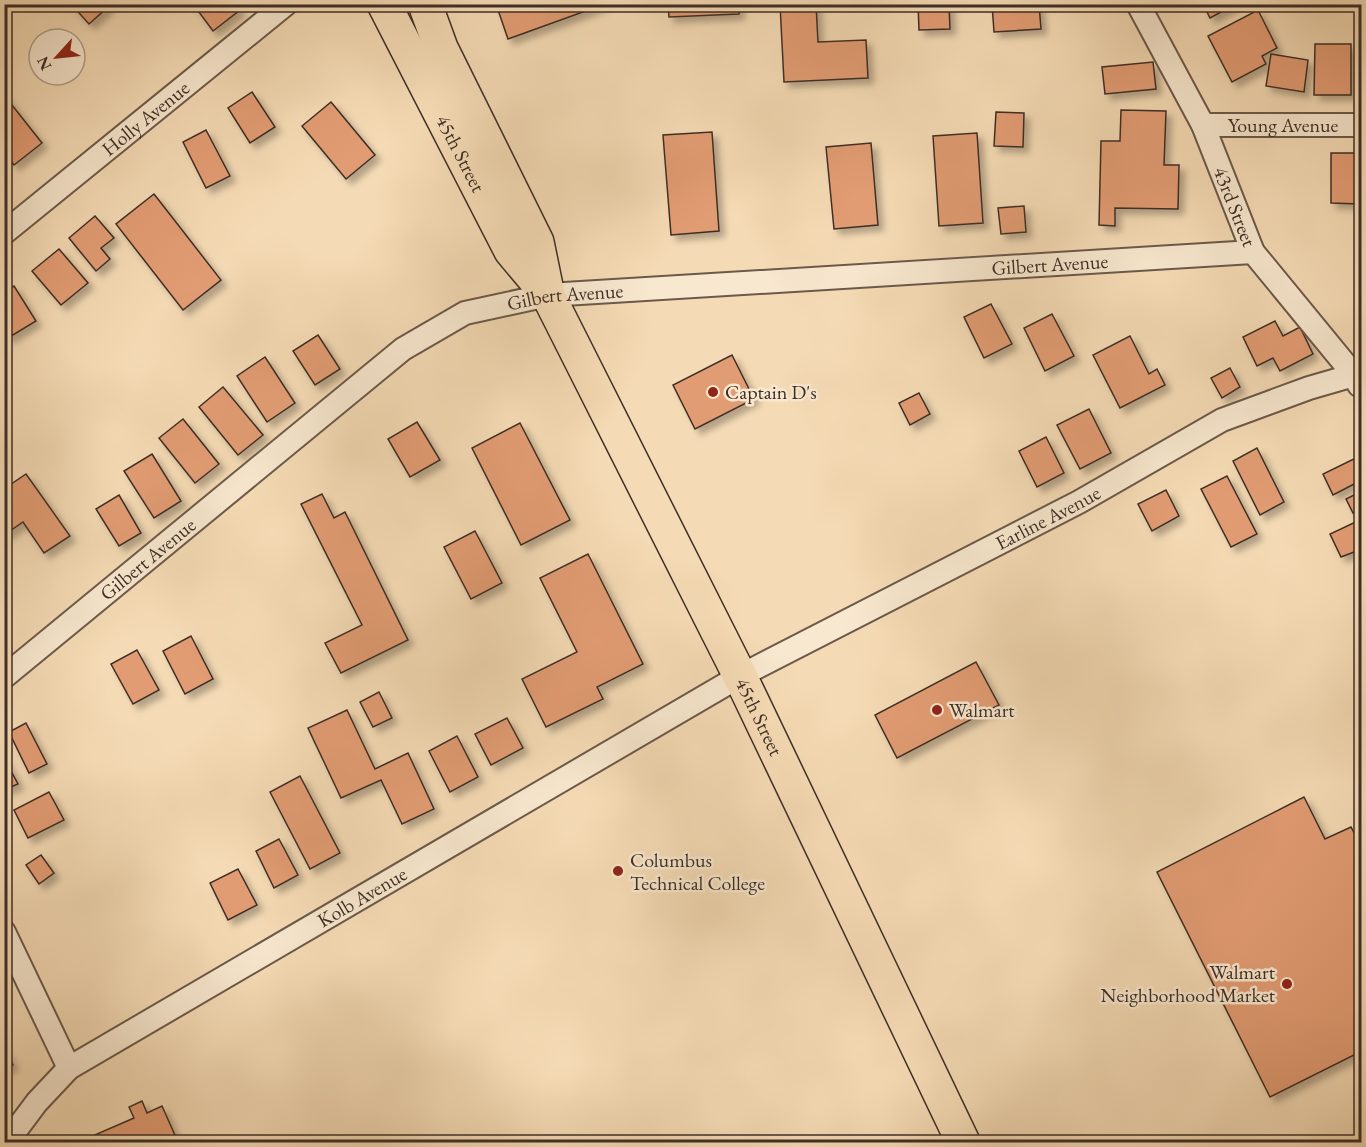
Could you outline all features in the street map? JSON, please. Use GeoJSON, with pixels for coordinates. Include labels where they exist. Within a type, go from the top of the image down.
{"type":"FeatureCollection","features":[{"type":"Feature","properties":{"kind":"main road","name":"45th Street"},"geometry":{"type":"LineString","coordinates":[[425,4],[441,48],[537,242],[548,295]]}},
{"type":"Feature","properties":{"kind":"main road"},"geometry":{"type":"LineString","coordinates":[[438,4],[441,48]]}},
{"type":"Feature","properties":{"kind":"main road","name":"45th Street"},"geometry":{"type":"LineString","coordinates":[[384,5],[511,251],[548,295],[740,676],[963,1143]]}},
{"type":"Feature","properties":{"kind":"street","name":"Holly Avenue"},"geometry":{"type":"LineString","coordinates":[[4,233],[286,4]]}},
{"type":"Feature","properties":{"kind":"street","name":"43rd Street"},"geometry":{"type":"LineString","coordinates":[[1138,4],[1203,125],[1253,252],[1359,380]]}},
{"type":"Feature","properties":{"kind":"street","name":"Young Avenue"},"geometry":{"type":"LineString","coordinates":[[1203,125],[1362,125]]}},
{"type":"Feature","properties":{"kind":"street","name":"Gilbert Avenue"},"geometry":{"type":"LineString","coordinates":[[4,677],[403,349],[465,313],[548,295],[1253,252]]}},
{"type":"Feature","properties":{"kind":"street","name":"Earline Avenue"},"geometry":{"type":"LineString","coordinates":[[740,676],[1078,502],[1222,420],[1309,388],[1359,380]]}},
{"type":"Feature","properties":{"kind":"street","name":"Kolb Avenue"},"geometry":{"type":"LineString","coordinates":[[7,1143],[37,1102],[69,1068],[740,676]]}},
{"type":"Feature","properties":{"kind":"street"},"geometry":{"type":"LineString","coordinates":[[4,932],[69,1068]]}},
{"type":"Feature","properties":{"kind":"building"},"geometry":{"type":"Polygon","coordinates":[[[71,4],[106,4],[108,7],[89,24],[71,4]]]}},
{"type":"Feature","properties":{"kind":"building"},"geometry":{"type":"Polygon","coordinates":[[[193,4],[236,4],[240,10],[213,31],[193,4]]]}},
{"type":"Feature","properties":{"kind":"building"},"geometry":{"type":"Polygon","coordinates":[[[496,4],[605,4],[508,39],[496,4]]]}},
{"type":"Feature","properties":{"kind":"building"},"geometry":{"type":"Polygon","coordinates":[[[668,4],[739,4],[739,14],[669,17],[668,4]]]}},
{"type":"Feature","properties":{"kind":"building"},"geometry":{"type":"Polygon","coordinates":[[[780,4],[816,4],[818,42],[866,40],[868,78],[784,82],[780,4]]]}},
{"type":"Feature","properties":{"kind":"building"},"geometry":{"type":"Polygon","coordinates":[[[918,4],[949,4],[950,29],[919,30],[918,4]]]}},
{"type":"Feature","properties":{"kind":"building"},"geometry":{"type":"Polygon","coordinates":[[[992,4],[1039,4],[1041,29],[994,32],[992,4]]]}},
{"type":"Feature","properties":{"kind":"building"},"geometry":{"type":"Polygon","coordinates":[[[1203,4],[1236,4],[1210,18],[1203,4]]]}},
{"type":"Feature","properties":{"kind":"building"},"geometry":{"type":"Polygon","coordinates":[[[1258,10],[1277,48],[1262,56],[1266,64],[1232,82],[1208,36],[1258,10]]]}},
{"type":"Feature","properties":{"kind":"building"},"geometry":{"type":"Polygon","coordinates":[[[1315,44],[1351,44],[1351,95],[1314,95],[1315,44]]]}},
{"type":"Feature","properties":{"kind":"building"},"geometry":{"type":"Polygon","coordinates":[[[1271,54],[1308,60],[1304,92],[1266,86],[1271,54]]]}},
{"type":"Feature","properties":{"kind":"building"},"geometry":{"type":"Polygon","coordinates":[[[1153,62],[1156,89],[1105,94],[1102,67],[1153,62]]]}},
{"type":"Feature","properties":{"kind":"building"},"geometry":{"type":"Polygon","coordinates":[[[252,92],[275,127],[250,143],[228,108],[252,92]]]}},
{"type":"Feature","properties":{"kind":"building"},"geometry":{"type":"Polygon","coordinates":[[[4,95],[42,143],[14,165],[4,152],[4,95]]]}},
{"type":"Feature","properties":{"kind":"building"},"geometry":{"type":"Polygon","coordinates":[[[331,102],[375,155],[346,179],[302,126],[331,102]]]}},
{"type":"Feature","properties":{"kind":"building"},"geometry":{"type":"Polygon","coordinates":[[[1121,110],[1166,111],[1164,165],[1179,165],[1178,209],[1115,208],[1115,226],[1099,225],[1101,141],[1120,141],[1121,110]]]}},
{"type":"Feature","properties":{"kind":"building"},"geometry":{"type":"Polygon","coordinates":[[[996,112],[1024,113],[1023,147],[994,146],[996,112]]]}},
{"type":"Feature","properties":{"kind":"building"},"geometry":{"type":"Polygon","coordinates":[[[206,130],[230,176],[206,188],[183,142],[206,130]]]}},
{"type":"Feature","properties":{"kind":"building"},"geometry":{"type":"Polygon","coordinates":[[[712,132],[719,231],[671,235],[663,135],[712,132]]]}},
{"type":"Feature","properties":{"kind":"building"},"geometry":{"type":"Polygon","coordinates":[[[977,133],[983,223],[939,226],[933,136],[977,133]]]}},
{"type":"Feature","properties":{"kind":"building"},"geometry":{"type":"Polygon","coordinates":[[[871,143],[878,225],[834,229],[826,147],[871,143]]]}},
{"type":"Feature","properties":{"kind":"building"},"geometry":{"type":"Polygon","coordinates":[[[1331,153],[1359,153],[1359,204],[1331,203],[1331,153]]]}},
{"type":"Feature","properties":{"kind":"building"},"geometry":{"type":"Polygon","coordinates":[[[154,194],[221,280],[183,310],[116,224],[154,194]]]}},
{"type":"Feature","properties":{"kind":"building"},"geometry":{"type":"Polygon","coordinates":[[[1024,206],[1026,232],[1001,234],[998,208],[1024,206]]]}},
{"type":"Feature","properties":{"kind":"building"},"geometry":{"type":"Polygon","coordinates":[[[95,216],[114,238],[101,248],[110,259],[96,271],[69,238],[95,216]]]}},
{"type":"Feature","properties":{"kind":"building"},"geometry":{"type":"Polygon","coordinates":[[[59,249],[88,283],[61,305],[32,271],[59,249]]]}},
{"type":"Feature","properties":{"kind":"building"},"geometry":{"type":"Polygon","coordinates":[[[14,286],[36,321],[8,338],[4,332],[4,292],[14,286]]]}},
{"type":"Feature","properties":{"kind":"building"},"geometry":{"type":"Polygon","coordinates":[[[991,304],[1012,344],[984,358],[964,317],[991,304]]]}},
{"type":"Feature","properties":{"kind":"building"},"geometry":{"type":"Polygon","coordinates":[[[1052,314],[1074,356],[1045,371],[1024,328],[1052,314]]]}},
{"type":"Feature","properties":{"kind":"building"},"geometry":{"type":"Polygon","coordinates":[[[1275,321],[1283,336],[1300,327],[1313,354],[1280,371],[1273,358],[1257,366],[1243,337],[1275,321]]]}},
{"type":"Feature","properties":{"kind":"building"},"geometry":{"type":"Polygon","coordinates":[[[318,335],[340,369],[315,385],[293,351],[318,335]]]}},
{"type":"Feature","properties":{"kind":"building"},"geometry":{"type":"Polygon","coordinates":[[[1130,336],[1149,374],[1157,369],[1165,385],[1120,408],[1093,355],[1130,336]]]}},
{"type":"Feature","properties":{"kind":"building","name":"Captain D's"},"geometry":{"type":"Polygon","coordinates":[[[732,355],[754,399],[695,429],[673,385],[732,355]]]}},
{"type":"Feature","properties":{"kind":"building"},"geometry":{"type":"Polygon","coordinates":[[[265,357],[295,403],[267,422],[237,376],[265,357]]]}},
{"type":"Feature","properties":{"kind":"building"},"geometry":{"type":"Polygon","coordinates":[[[1230,368],[1240,387],[1222,398],[1211,378],[1230,368]]]}},
{"type":"Feature","properties":{"kind":"building"},"geometry":{"type":"Polygon","coordinates":[[[223,387],[263,435],[238,455],[199,407],[223,387]]]}},
{"type":"Feature","properties":{"kind":"building"},"geometry":{"type":"Polygon","coordinates":[[[919,393],[930,414],[910,425],[899,403],[919,393]]]}},
{"type":"Feature","properties":{"kind":"building"},"geometry":{"type":"Polygon","coordinates":[[[1089,409],[1111,453],[1080,469],[1057,425],[1089,409]]]}},
{"type":"Feature","properties":{"kind":"building"},"geometry":{"type":"Polygon","coordinates":[[[183,419],[219,464],[195,483],[159,438],[183,419]]]}},
{"type":"Feature","properties":{"kind":"building"},"geometry":{"type":"Polygon","coordinates":[[[417,422],[440,460],[410,477],[388,439],[417,422]]]}},
{"type":"Feature","properties":{"kind":"building"},"geometry":{"type":"Polygon","coordinates":[[[520,423],[570,520],[521,545],[472,448],[520,423]]]}},
{"type":"Feature","properties":{"kind":"building"},"geometry":{"type":"Polygon","coordinates":[[[1046,437],[1064,473],[1037,487],[1019,451],[1046,437]]]}},
{"type":"Feature","properties":{"kind":"building"},"geometry":{"type":"Polygon","coordinates":[[[1257,448],[1284,502],[1260,515],[1233,461],[1257,448]]]}},
{"type":"Feature","properties":{"kind":"building"},"geometry":{"type":"Polygon","coordinates":[[[152,454],[181,501],[154,518],[124,471],[152,454]]]}},
{"type":"Feature","properties":{"kind":"building"},"geometry":{"type":"Polygon","coordinates":[[[1362,455],[1362,480],[1333,495],[1323,474],[1362,455]]]}},
{"type":"Feature","properties":{"kind":"building"},"geometry":{"type":"Polygon","coordinates":[[[26,474],[70,536],[44,553],[23,522],[4,535],[4,489],[26,474]]]}},
{"type":"Feature","properties":{"kind":"building"},"geometry":{"type":"Polygon","coordinates":[[[1227,476],[1257,534],[1231,547],[1201,489],[1227,476]]]}},
{"type":"Feature","properties":{"kind":"building"},"geometry":{"type":"Polygon","coordinates":[[[1166,490],[1179,516],[1152,531],[1138,504],[1166,490]]]}},
{"type":"Feature","properties":{"kind":"building"},"geometry":{"type":"Polygon","coordinates":[[[1362,491],[1362,509],[1353,513],[1346,499],[1362,491]]]}},
{"type":"Feature","properties":{"kind":"building"},"geometry":{"type":"Polygon","coordinates":[[[322,494],[334,518],[345,512],[408,640],[341,673],[325,643],[362,625],[301,504],[322,494]]]}},
{"type":"Feature","properties":{"kind":"building"},"geometry":{"type":"Polygon","coordinates":[[[119,495],[141,533],[119,546],[96,509],[119,495]]]}},
{"type":"Feature","properties":{"kind":"building"},"geometry":{"type":"Polygon","coordinates":[[[1362,519],[1362,549],[1341,557],[1330,534],[1362,519]]]}},
{"type":"Feature","properties":{"kind":"building"},"geometry":{"type":"Polygon","coordinates":[[[475,531],[502,583],[471,599],[444,547],[475,531]]]}},
{"type":"Feature","properties":{"kind":"building"},"geometry":{"type":"Polygon","coordinates":[[[588,554],[643,664],[597,687],[603,699],[546,727],[522,679],[577,652],[540,578],[588,554]]]}},
{"type":"Feature","properties":{"kind":"building"},"geometry":{"type":"Polygon","coordinates":[[[191,636],[213,679],[185,694],[163,651],[191,636]]]}},
{"type":"Feature","properties":{"kind":"building"},"geometry":{"type":"Polygon","coordinates":[[[137,650],[159,690],[133,704],[111,664],[137,650]]]}},
{"type":"Feature","properties":{"kind":"building","name":"Walmart"},"geometry":{"type":"Polygon","coordinates":[[[976,662],[999,705],[897,758],[875,715],[976,662]]]}},
{"type":"Feature","properties":{"kind":"building"},"geometry":{"type":"Polygon","coordinates":[[[379,692],[392,718],[373,727],[360,702],[379,692]]]}},
{"type":"Feature","properties":{"kind":"building"},"geometry":{"type":"Polygon","coordinates":[[[347,710],[375,769],[408,753],[434,809],[402,824],[381,780],[341,798],[308,728],[347,710]]]}},
{"type":"Feature","properties":{"kind":"building"},"geometry":{"type":"Polygon","coordinates":[[[507,718],[523,748],[491,765],[475,734],[507,718]]]}},
{"type":"Feature","properties":{"kind":"building"},"geometry":{"type":"Polygon","coordinates":[[[26,723],[47,764],[29,773],[9,732],[26,723]]]}},
{"type":"Feature","properties":{"kind":"building"},"geometry":{"type":"Polygon","coordinates":[[[457,736],[478,777],[450,792],[429,751],[457,736]]]}},
{"type":"Feature","properties":{"kind":"building"},"geometry":{"type":"Polygon","coordinates":[[[4,758],[18,784],[4,790],[4,758]]]}},
{"type":"Feature","properties":{"kind":"building"},"geometry":{"type":"Polygon","coordinates":[[[300,776],[340,853],[310,869],[270,792],[300,776]]]}},
{"type":"Feature","properties":{"kind":"building"},"geometry":{"type":"Polygon","coordinates":[[[49,792],[64,820],[28,838],[14,810],[49,792]]]}},
{"type":"Feature","properties":{"kind":"building","name":"Walmart Neighborhood Market"},"geometry":{"type":"Polygon","coordinates":[[[1304,797],[1325,839],[1351,827],[1362,848],[1362,903],[1356,906],[1362,917],[1362,1051],[1270,1097],[1157,872],[1304,797]]]}},
{"type":"Feature","properties":{"kind":"building"},"geometry":{"type":"Polygon","coordinates":[[[279,839],[298,875],[274,888],[256,851],[279,839]]]}},
{"type":"Feature","properties":{"kind":"building"},"geometry":{"type":"Polygon","coordinates":[[[41,855],[54,873],[39,884],[26,865],[41,855]]]}},
{"type":"Feature","properties":{"kind":"building"},"geometry":{"type":"Polygon","coordinates":[[[238,869],[257,905],[228,920],[210,883],[238,869]]]}},
{"type":"Feature","properties":{"kind":"building"},"geometry":{"type":"Polygon","coordinates":[[[4,1048],[13,1065],[4,1069],[4,1048]]]}},
{"type":"Feature","properties":{"kind":"building"},"geometry":{"type":"Polygon","coordinates":[[[142,1101],[147,1113],[162,1106],[178,1142],[84,1142],[83,1140],[134,1118],[129,1107],[142,1101]]]}},
{"type":"Feature","properties":{"kind":"building"},"geometry":{"type":"Polygon","coordinates":[[[211,1137],[213,1142],[197,1142],[211,1137]]]}},
{"type":"Feature","properties":{"kind":"place","name":"Captain D's"},"geometry":{"type":"Point","coordinates":[713,392]}},
{"type":"Feature","properties":{"kind":"place","name":"Walmart"},"geometry":{"type":"Point","coordinates":[937,710]}},
{"type":"Feature","properties":{"kind":"place","name":"Columbus Technical College"},"geometry":{"type":"Point","coordinates":[618,871]}},
{"type":"Feature","properties":{"kind":"place","name":"Walmart Neighborhood Market"},"geometry":{"type":"Point","coordinates":[1287,984]}}]}
